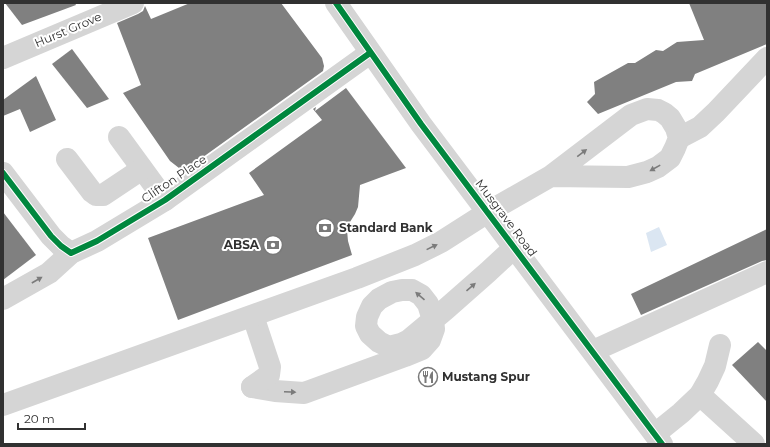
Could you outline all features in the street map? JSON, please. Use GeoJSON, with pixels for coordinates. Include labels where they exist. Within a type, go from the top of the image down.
{"type":"FeatureCollection","features":[{"type":"Feature","properties":{"kind":"street","name":"Hurst Grove"},"geometry":{"type":"LineString","coordinates":[[3,58],[133,3]]}},
{"type":"Feature","properties":{"kind":"street","name":"Musgrave Road"},"geometry":{"type":"LineString","coordinates":[[336,3],[421,124],[658,439]]}},
{"type":"Feature","properties":{"kind":"street","name":"Clifton Place"},"geometry":{"type":"LineString","coordinates":[[3,299],[49,273],[71,253],[97,241],[165,200],[370,53]]}},
{"type":"Feature","properties":{"kind":"street"},"geometry":{"type":"LineString","coordinates":[[679,138],[700,127],[767,58]]}},
{"type":"Feature","properties":{"kind":"street"},"geometry":{"type":"LineString","coordinates":[[3,406],[357,278],[415,255],[441,242],[488,212],[551,176],[631,115],[647,109],[658,110],[670,118],[676,128],[679,138],[670,158],[658,167],[647,172],[628,177],[551,176]]}},
{"type":"Feature","properties":{"kind":"street"},"geometry":{"type":"LineString","coordinates":[[119,136],[165,200]]}},
{"type":"Feature","properties":{"kind":"street"},"geometry":{"type":"LineString","coordinates":[[67,159],[92,192],[100,196],[142,169]]}},
{"type":"Feature","properties":{"kind":"street"},"geometry":{"type":"LineString","coordinates":[[3,173],[51,236],[60,246],[71,253]]}},
{"type":"Feature","properties":{"kind":"street"},"geometry":{"type":"LineString","coordinates":[[255,322],[270,367],[269,375],[252,387],[275,392],[304,393],[422,349],[430,340],[434,329],[433,320],[514,247]]}},
{"type":"Feature","properties":{"kind":"street"},"geometry":{"type":"LineString","coordinates":[[592,351],[767,272]]}},
{"type":"Feature","properties":{"kind":"street"},"geometry":{"type":"LineString","coordinates":[[658,439],[681,413],[700,395],[715,366],[720,345]]}},
{"type":"Feature","properties":{"kind":"street"},"geometry":{"type":"LineString","coordinates":[[700,395],[754,444]]}},
{"type":"Feature","properties":{"kind":"shaded area"},"geometry":{"type":"Polygon","coordinates":[[[659,227],[667,245],[651,252],[646,233],[659,227]]]}},
{"type":"Feature","properties":{"kind":"building"},"geometry":{"type":"Polygon","coordinates":[[[5,3],[75,3],[76,5],[22,25],[5,3]]]}},
{"type":"Feature","properties":{"kind":"building"},"geometry":{"type":"Polygon","coordinates":[[[190,3],[281,3],[322,58],[324,66],[323,71],[185,170],[179,168],[170,161],[123,93],[141,85],[117,23],[143,11],[145,6],[151,19],[190,3]]]}},
{"type":"Feature","properties":{"kind":"building"},"geometry":{"type":"Polygon","coordinates":[[[689,3],[767,3],[767,44],[695,74],[692,81],[676,82],[598,114],[587,102],[595,94],[594,82],[628,63],[635,63],[656,50],[663,51],[677,42],[704,40],[689,3]]]}},
{"type":"Feature","properties":{"kind":"building"},"geometry":{"type":"Polygon","coordinates":[[[72,49],[109,99],[87,108],[52,64],[72,49]]]}},
{"type":"Feature","properties":{"kind":"building"},"geometry":{"type":"Polygon","coordinates":[[[36,76],[56,120],[30,132],[20,109],[3,116],[3,100],[36,76]]]}},
{"type":"Feature","properties":{"kind":"building"},"geometry":{"type":"Polygon","coordinates":[[[346,88],[406,168],[360,185],[358,207],[347,230],[352,255],[178,320],[148,238],[264,195],[249,173],[322,120],[313,109],[316,107],[315,111],[346,88]]]}},
{"type":"Feature","properties":{"kind":"building"},"geometry":{"type":"Polygon","coordinates":[[[3,212],[36,255],[3,280],[3,212]]]}},
{"type":"Feature","properties":{"kind":"building"},"geometry":{"type":"Polygon","coordinates":[[[767,229],[767,260],[641,315],[631,294],[767,229]]]}},
{"type":"Feature","properties":{"kind":"building"},"geometry":{"type":"Polygon","coordinates":[[[758,342],[767,351],[767,402],[732,365],[758,342]]]}},
{"type":"Feature","properties":{"kind":"cycle path"},"geometry":{"type":"LineString","coordinates":[[336,3],[421,124],[662,444]]}},
{"type":"Feature","properties":{"kind":"cycle path"},"geometry":{"type":"LineString","coordinates":[[3,173],[51,236],[71,253],[97,241],[165,200],[370,53]]}},
{"type":"Feature","properties":{"kind":"place","name":"Standard Bank"},"geometry":{"type":"Point","coordinates":[325,228]}},
{"type":"Feature","properties":{"kind":"place","name":"ABSA"},"geometry":{"type":"Point","coordinates":[273,245]}},
{"type":"Feature","properties":{"kind":"place","name":"Mustang Spur"},"geometry":{"type":"Point","coordinates":[428,377]}}]}
